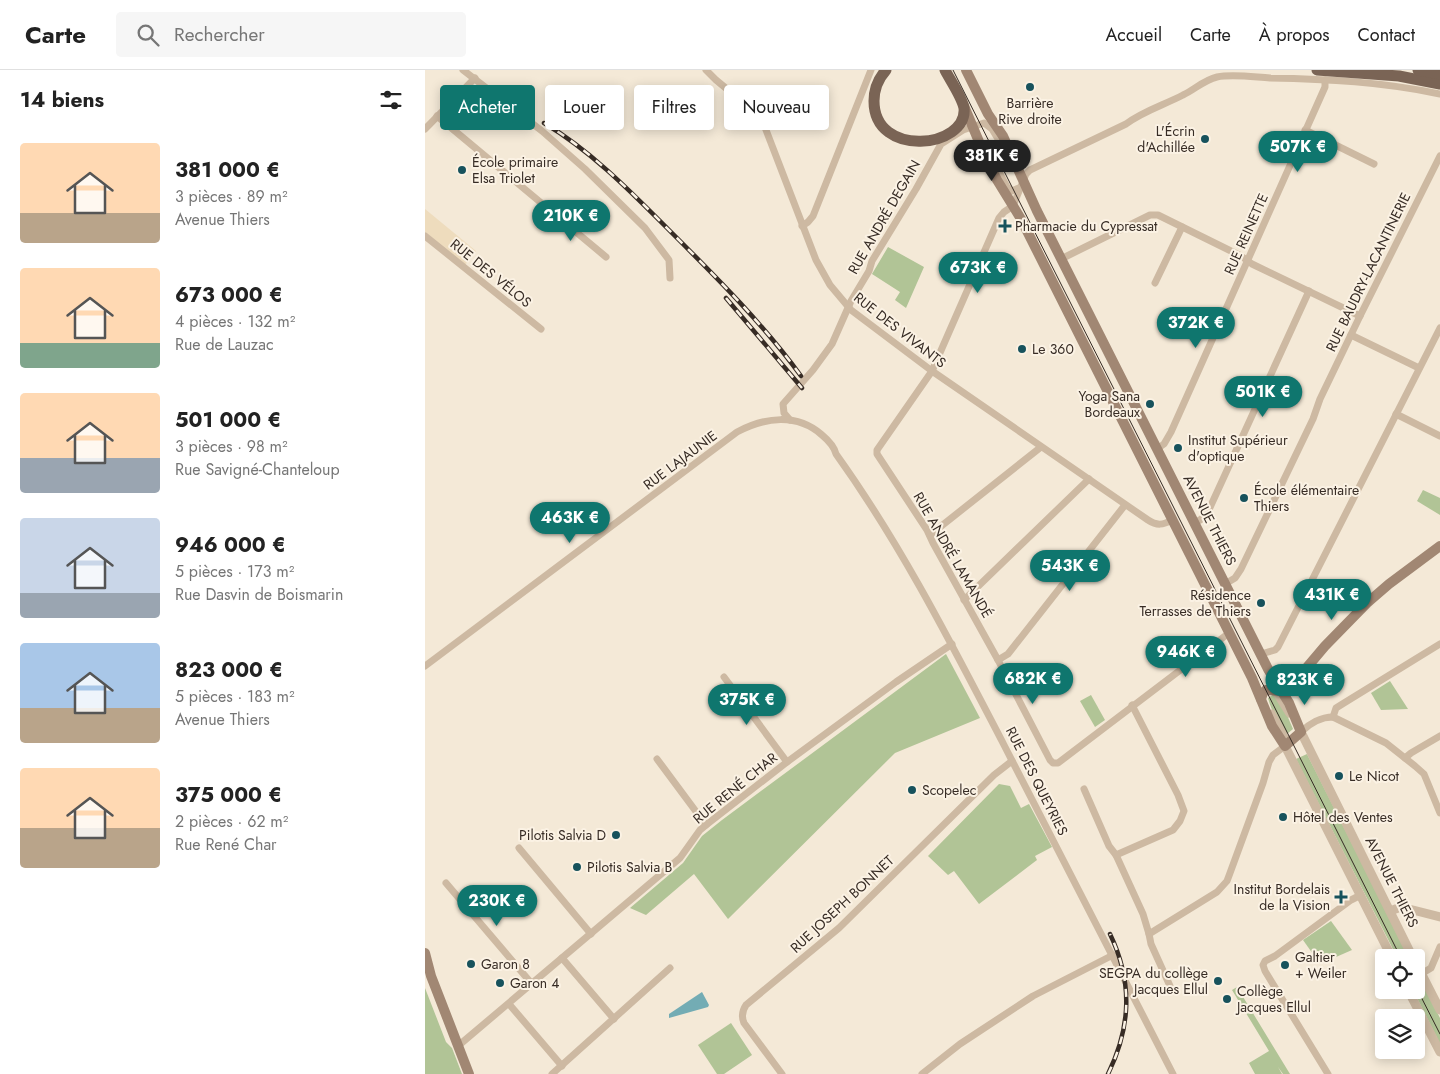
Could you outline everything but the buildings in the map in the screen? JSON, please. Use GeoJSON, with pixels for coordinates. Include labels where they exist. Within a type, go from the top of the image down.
{"type":"FeatureCollection","features":[{"type":"Feature","properties":{"kind":"main road"},"geometry":{"type":"LineString","coordinates":[[886,70],[877,82],[874,107],[879,122],[891,134],[909,142],[951,136],[962,120],[964,106]]}},
{"type":"Feature","properties":{"kind":"main road"},"geometry":{"type":"LineString","coordinates":[[945,70],[964,106],[997,180],[1013,206],[1229,633],[1272,726],[1288,743],[1301,732]]}},
{"type":"Feature","properties":{"kind":"main road","name":"AVENUE THIERS"},"geometry":{"type":"LineString","coordinates":[[966,70],[1015,158],[1022,185],[1279,691],[1297,718],[1301,732]]}},
{"type":"Feature","properties":{"kind":"main road"},"geometry":{"type":"LineString","coordinates":[[1317,70],[1399,76],[1440,84]]}},
{"type":"Feature","properties":{"kind":"main road"},"geometry":{"type":"LineString","coordinates":[[1418,70],[1440,74]]}},
{"type":"Feature","properties":{"kind":"main road"},"geometry":{"type":"LineString","coordinates":[[1261,700],[1263,692],[1267,690],[1279,691],[1292,685],[1325,646],[1367,603],[1440,546]]}},
{"type":"Feature","properties":{"kind":"main road"},"geometry":{"type":"LineString","coordinates":[[425,953],[431,976],[469,1074]]}},
{"type":"Feature","properties":{"kind":"main road"},"geometry":{"type":"LineString","coordinates":[[425,965],[431,976]]}},
{"type":"Feature","properties":{"kind":"street"},"geometry":{"type":"LineString","coordinates":[[463,70],[585,169],[645,228],[669,260],[669,278]]}},
{"type":"Feature","properties":{"kind":"street","name":"RUE DES VIVANTS"},"geometry":{"type":"LineString","coordinates":[[706,70],[761,116],[816,260],[830,285],[848,308],[933,372],[1125,505],[1157,525],[1172,520]]}},
{"type":"Feature","properties":{"kind":"street"},"geometry":{"type":"LineString","coordinates":[[802,226],[813,216],[871,70]]}},
{"type":"Feature","properties":{"kind":"street"},"geometry":{"type":"LineString","coordinates":[[425,129],[475,78]]}},
{"type":"Feature","properties":{"kind":"street"},"geometry":{"type":"LineString","coordinates":[[933,372],[999,218],[1013,206],[1026,174],[1030,170],[1126,124],[1213,78],[1379,83],[1440,94]]}},
{"type":"Feature","properties":{"kind":"street","name":"RUE REINETTE"},"geometry":{"type":"LineString","coordinates":[[1157,449],[1164,444],[1171,432],[1325,87],[1325,80]]}},
{"type":"Feature","properties":{"kind":"street"},"geometry":{"type":"LineString","coordinates":[[437,116],[606,257]]}},
{"type":"Feature","properties":{"kind":"street"},"geometry":{"type":"LineString","coordinates":[[951,136],[975,131],[984,124],[992,129],[1022,185]]}},
{"type":"Feature","properties":{"kind":"street"},"geometry":{"type":"LineString","coordinates":[[1305,130],[1374,164]]}},
{"type":"Feature","properties":{"kind":"street"},"geometry":{"type":"LineString","coordinates":[[975,131],[1007,187],[1012,190],[1022,185]]}},
{"type":"Feature","properties":{"kind":"street","name":"RUE ANDRÉ DEGAIN"},"geometry":{"type":"LineString","coordinates":[[790,420],[784,413],[783,404],[823,358],[832,344],[848,308],[877,254],[938,147],[951,136]]}},
{"type":"Feature","properties":{"kind":"street","name":"RUE BAUDRY-LACANTINERIE"},"geometry":{"type":"LineString","coordinates":[[1225,584],[1235,578],[1241,569],[1313,419],[1320,399],[1440,156]]}},
{"type":"Feature","properties":{"kind":"street"},"geometry":{"type":"LineString","coordinates":[[1061,259],[1150,215],[1158,216],[1360,316]]}},
{"type":"Feature","properties":{"kind":"street"},"geometry":{"type":"LineString","coordinates":[[1155,283],[1182,227]]}},
{"type":"Feature","properties":{"kind":"street","name":"RUE DES VÉLOS"},"geometry":{"type":"LineString","coordinates":[[425,236],[541,329]]}},
{"type":"Feature","properties":{"kind":"street"},"geometry":{"type":"LineString","coordinates":[[1194,523],[1207,514],[1309,291]]}},
{"type":"Feature","properties":{"kind":"street"},"geometry":{"type":"LineString","coordinates":[[1261,654],[1275,650],[1278,647],[1440,328]]}},
{"type":"Feature","properties":{"kind":"street"},"geometry":{"type":"LineString","coordinates":[[1351,335],[1419,368]]}},
{"type":"Feature","properties":{"kind":"street","name":"RUE ANDRÉ LAMANDÉ"},"geometry":{"type":"LineString","coordinates":[[933,372],[877,450],[877,454],[929,535],[998,660],[1050,760],[1053,763],[1058,763],[1132,705]]}},
{"type":"Feature","properties":{"kind":"street"},"geometry":{"type":"LineString","coordinates":[[1396,414],[1440,436]]}},
{"type":"Feature","properties":{"kind":"street","name":"RUE DES QUEYRIES"},"geometry":{"type":"LineString","coordinates":[[790,420],[806,424],[817,430],[831,444],[898,548],[952,644],[1173,1074]]}},
{"type":"Feature","properties":{"kind":"street","name":"RUE LAJAUNIE"},"geometry":{"type":"LineString","coordinates":[[425,666],[737,432],[759,422],[790,420]]}},
{"type":"Feature","properties":{"kind":"street"},"geometry":{"type":"LineString","coordinates":[[929,535],[1041,447]]}},
{"type":"Feature","properties":{"kind":"street"},"geometry":{"type":"LineString","coordinates":[[964,600],[1089,479]]}},
{"type":"Feature","properties":{"kind":"street"},"geometry":{"type":"LineString","coordinates":[[998,660],[1008,654],[1125,505]]}},
{"type":"Feature","properties":{"kind":"street"},"geometry":{"type":"LineString","coordinates":[[1116,855],[1173,830],[1183,814],[1181,800],[1132,705],[1229,633]]}},
{"type":"Feature","properties":{"kind":"street","name":"RUE RENÉ CHAR"},"geometry":{"type":"LineString","coordinates":[[458,1046],[680,858],[700,830],[706,825],[787,762],[896,682],[952,644]]}},
{"type":"Feature","properties":{"kind":"street"},"geometry":{"type":"LineString","coordinates":[[1333,717],[1336,708],[1440,644]]}},
{"type":"Feature","properties":{"kind":"street"},"geometry":{"type":"LineString","coordinates":[[724,676],[787,762]]}},
{"type":"Feature","properties":{"kind":"street"},"geometry":{"type":"LineString","coordinates":[[1301,732],[1318,720],[1333,717],[1376,737],[1424,774],[1440,813]]}},
{"type":"Feature","properties":{"kind":"street","name":"AVENUE THIERS"},"geometry":{"type":"LineString","coordinates":[[1301,732],[1409,949]]}},
{"type":"Feature","properties":{"kind":"street"},"geometry":{"type":"LineString","coordinates":[[1405,758],[1440,736]]}},
{"type":"Feature","properties":{"kind":"street"},"geometry":{"type":"LineString","coordinates":[[1149,934],[1217,892],[1223,886],[1230,873],[1269,762],[1273,755],[1288,743],[1388,949]]}},
{"type":"Feature","properties":{"kind":"street"},"geometry":{"type":"LineString","coordinates":[[657,759],[706,825]]}},
{"type":"Feature","properties":{"kind":"street","name":"RUE JOSEPH BONNET"},"geometry":{"type":"LineString","coordinates":[[783,1074],[744,1023],[742,1018],[746,1005],[839,928],[993,775],[1013,761]]}},
{"type":"Feature","properties":{"kind":"street"},"geometry":{"type":"LineString","coordinates":[[1084,788],[1109,846],[1116,855],[1143,914],[1151,944],[1170,986]]}},
{"type":"Feature","properties":{"kind":"street"},"geometry":{"type":"LineString","coordinates":[[519,848],[591,934]]}},
{"type":"Feature","properties":{"kind":"street"},"geometry":{"type":"LineString","coordinates":[[447,883],[532,984]]}},
{"type":"Feature","properties":{"kind":"street"},"geometry":{"type":"LineString","coordinates":[[1328,1074],[1263,965],[1265,961],[1275,956],[1351,900],[1361,895]]}},
{"type":"Feature","properties":{"kind":"street"},"geometry":{"type":"LineString","coordinates":[[1390,911],[1401,908],[1440,917]]}},
{"type":"Feature","properties":{"kind":"street"},"geometry":{"type":"LineString","coordinates":[[1425,972],[1431,968],[1440,948]]}},
{"type":"Feature","properties":{"kind":"street"},"geometry":{"type":"LineString","coordinates":[[922,1074],[960,1044],[1033,996],[1113,955]]}},
{"type":"Feature","properties":{"kind":"street"},"geometry":{"type":"LineString","coordinates":[[563,958],[615,1019]]}},
{"type":"Feature","properties":{"kind":"street"},"geometry":{"type":"LineString","coordinates":[[552,1074],[670,968]]}},
{"type":"Feature","properties":{"kind":"street"},"geometry":{"type":"LineString","coordinates":[[1425,980],[1438,1000],[1440,1010]]}},
{"type":"Feature","properties":{"kind":"street"},"geometry":{"type":"LineString","coordinates":[[1413,999],[1440,1052]]}},
{"type":"Feature","properties":{"kind":"street"},"geometry":{"type":"LineString","coordinates":[[509,1004],[562,1066]]}},
{"type":"Feature","properties":{"kind":"green space"},"geometry":{"type":"Polygon","coordinates":[[[888,247],[924,267],[906,308],[895,300],[900,292],[872,274],[888,247]]]}},
{"type":"Feature","properties":{"kind":"green space"},"geometry":{"type":"Polygon","coordinates":[[[1423,490],[1440,498],[1440,515],[1417,501],[1423,490]]]}},
{"type":"Feature","properties":{"kind":"green space"},"geometry":{"type":"Polygon","coordinates":[[[946,654],[980,718],[895,753],[728,919],[694,874],[646,915],[630,908],[683,863],[702,836],[946,654]]]}},
{"type":"Feature","properties":{"kind":"green space"},"geometry":{"type":"Polygon","coordinates":[[[1390,681],[1408,709],[1381,710],[1371,693],[1390,681]]]}},
{"type":"Feature","properties":{"kind":"green space"},"geometry":{"type":"Polygon","coordinates":[[[1274,694],[1293,729],[1287,734],[1269,703],[1268,698],[1274,694]]]}},
{"type":"Feature","properties":{"kind":"green space"},"geometry":{"type":"Polygon","coordinates":[[[1091,695],[1105,720],[1095,727],[1080,701],[1091,695]]]}},
{"type":"Feature","properties":{"kind":"green space"},"geometry":{"type":"Polygon","coordinates":[[[1307,754],[1405,949],[1393,949],[1296,759],[1307,754]]]}},
{"type":"Feature","properties":{"kind":"green space"},"geometry":{"type":"Polygon","coordinates":[[[999,784],[1010,786],[1021,808],[1029,804],[1052,847],[1035,856],[1037,860],[979,904],[954,871],[948,875],[928,856],[999,784]]]}},
{"type":"Feature","properties":{"kind":"green space"},"geometry":{"type":"Polygon","coordinates":[[[1331,921],[1352,950],[1320,964],[1303,940],[1331,921]]]}},
{"type":"Feature","properties":{"kind":"green space"},"geometry":{"type":"Polygon","coordinates":[[[1237,987],[1290,1074],[1283,1074],[1278,1067],[1282,1074],[1255,1074],[1249,1063],[1269,1051],[1232,990],[1237,987]]]}},
{"type":"Feature","properties":{"kind":"green space"},"geometry":{"type":"Polygon","coordinates":[[[425,988],[446,1042],[452,1048],[462,1074],[425,1074],[425,988]]]}},
{"type":"Feature","properties":{"kind":"green space"},"geometry":{"type":"Polygon","coordinates":[[[1425,989],[1440,1018],[1440,1044],[1425,1014],[1425,1009],[1422,1009],[1418,999],[1425,999],[1425,989]]]}},
{"type":"Feature","properties":{"kind":"green space"},"geometry":{"type":"Polygon","coordinates":[[[731,1023],[752,1055],[724,1074],[717,1074],[698,1045],[731,1023]]]}},
{"type":"Feature","properties":{"kind":"shaded area"},"geometry":{"type":"Polygon","coordinates":[[[425,209],[476,251],[465,265],[425,232],[425,209]]]}},
{"type":"Feature","properties":{"kind":"water"},"geometry":{"type":"Polygon","coordinates":[[[702,992],[709,1005],[708,1007],[669,1018],[669,1014],[702,992]]]}},
{"type":"Feature","properties":{"kind":"tram line"},"geometry":{"type":"LineString","coordinates":[[953,70],[1396,949]]}},
{"type":"Feature","properties":{"kind":"tram line"},"geometry":{"type":"LineString","coordinates":[[1422,999],[1440,1034]]}},
{"type":"Feature","properties":{"kind":"railway"},"geometry":{"type":"LineString","coordinates":[[544,123],[579,147],[644,205],[740,303],[801,376]]}},
{"type":"Feature","properties":{"kind":"railway"},"geometry":{"type":"LineString","coordinates":[[726,298],[802,388]]}},
{"type":"Feature","properties":{"kind":"railway"},"geometry":{"type":"LineString","coordinates":[[1108,1074],[1121,1039],[1125,1022],[1126,1004],[1123,970],[1110,934]]}},
{"type":"Feature","properties":{"kind":"place","name":"Barrière Rive droite"},"geometry":{"type":"Point","coordinates":[1030,87]}},
{"type":"Feature","properties":{"kind":"place","name":"L'Écrin d'Achillée"},"geometry":{"type":"Point","coordinates":[1205,139]}},
{"type":"Feature","properties":{"kind":"place","name":"École primaire Elsa Triolet"},"geometry":{"type":"Point","coordinates":[462,170]}},
{"type":"Feature","properties":{"kind":"place","name":"Pharmacie du Cypressat"},"geometry":{"type":"Point","coordinates":[1005,226]}},
{"type":"Feature","properties":{"kind":"place","name":"Le 360"},"geometry":{"type":"Point","coordinates":[1022,349]}},
{"type":"Feature","properties":{"kind":"place","name":"Yoga Sana Bordeaux"},"geometry":{"type":"Point","coordinates":[1150,404]}},
{"type":"Feature","properties":{"kind":"place","name":"Institut Supérieur d'optique"},"geometry":{"type":"Point","coordinates":[1178,448]}},
{"type":"Feature","properties":{"kind":"place","name":"École élémentaire Thiers"},"geometry":{"type":"Point","coordinates":[1244,498]}},
{"type":"Feature","properties":{"kind":"place","name":"Résidence Terrasses de Thiers"},"geometry":{"type":"Point","coordinates":[1261,603]}},
{"type":"Feature","properties":{"kind":"place","name":"Le Nicot"},"geometry":{"type":"Point","coordinates":[1339,776]}},
{"type":"Feature","properties":{"kind":"place","name":"Scopelec"},"geometry":{"type":"Point","coordinates":[912,790]}},
{"type":"Feature","properties":{"kind":"place","name":"Hôtel des Ventes"},"geometry":{"type":"Point","coordinates":[1283,817]}},
{"type":"Feature","properties":{"kind":"place","name":"Pilotis Salvia D"},"geometry":{"type":"Point","coordinates":[616,835]}},
{"type":"Feature","properties":{"kind":"place","name":"Pilotis Salvia B"},"geometry":{"type":"Point","coordinates":[577,867]}},
{"type":"Feature","properties":{"kind":"place","name":"Institut Bordelais de la Vision"},"geometry":{"type":"Point","coordinates":[1341,897]}},
{"type":"Feature","properties":{"kind":"place","name":"Garon 8"},"geometry":{"type":"Point","coordinates":[471,964]}},
{"type":"Feature","properties":{"kind":"place","name":"Galtier + Weiler"},"geometry":{"type":"Point","coordinates":[1285,965]}},
{"type":"Feature","properties":{"kind":"place","name":"SEGPA du collège Jacques Ellul"},"geometry":{"type":"Point","coordinates":[1218,981]}},
{"type":"Feature","properties":{"kind":"place","name":"Garon 4"},"geometry":{"type":"Point","coordinates":[500,983]}},
{"type":"Feature","properties":{"kind":"place","name":"Collège Jacques Ellul"},"geometry":{"type":"Point","coordinates":[1227,999]}}]}
